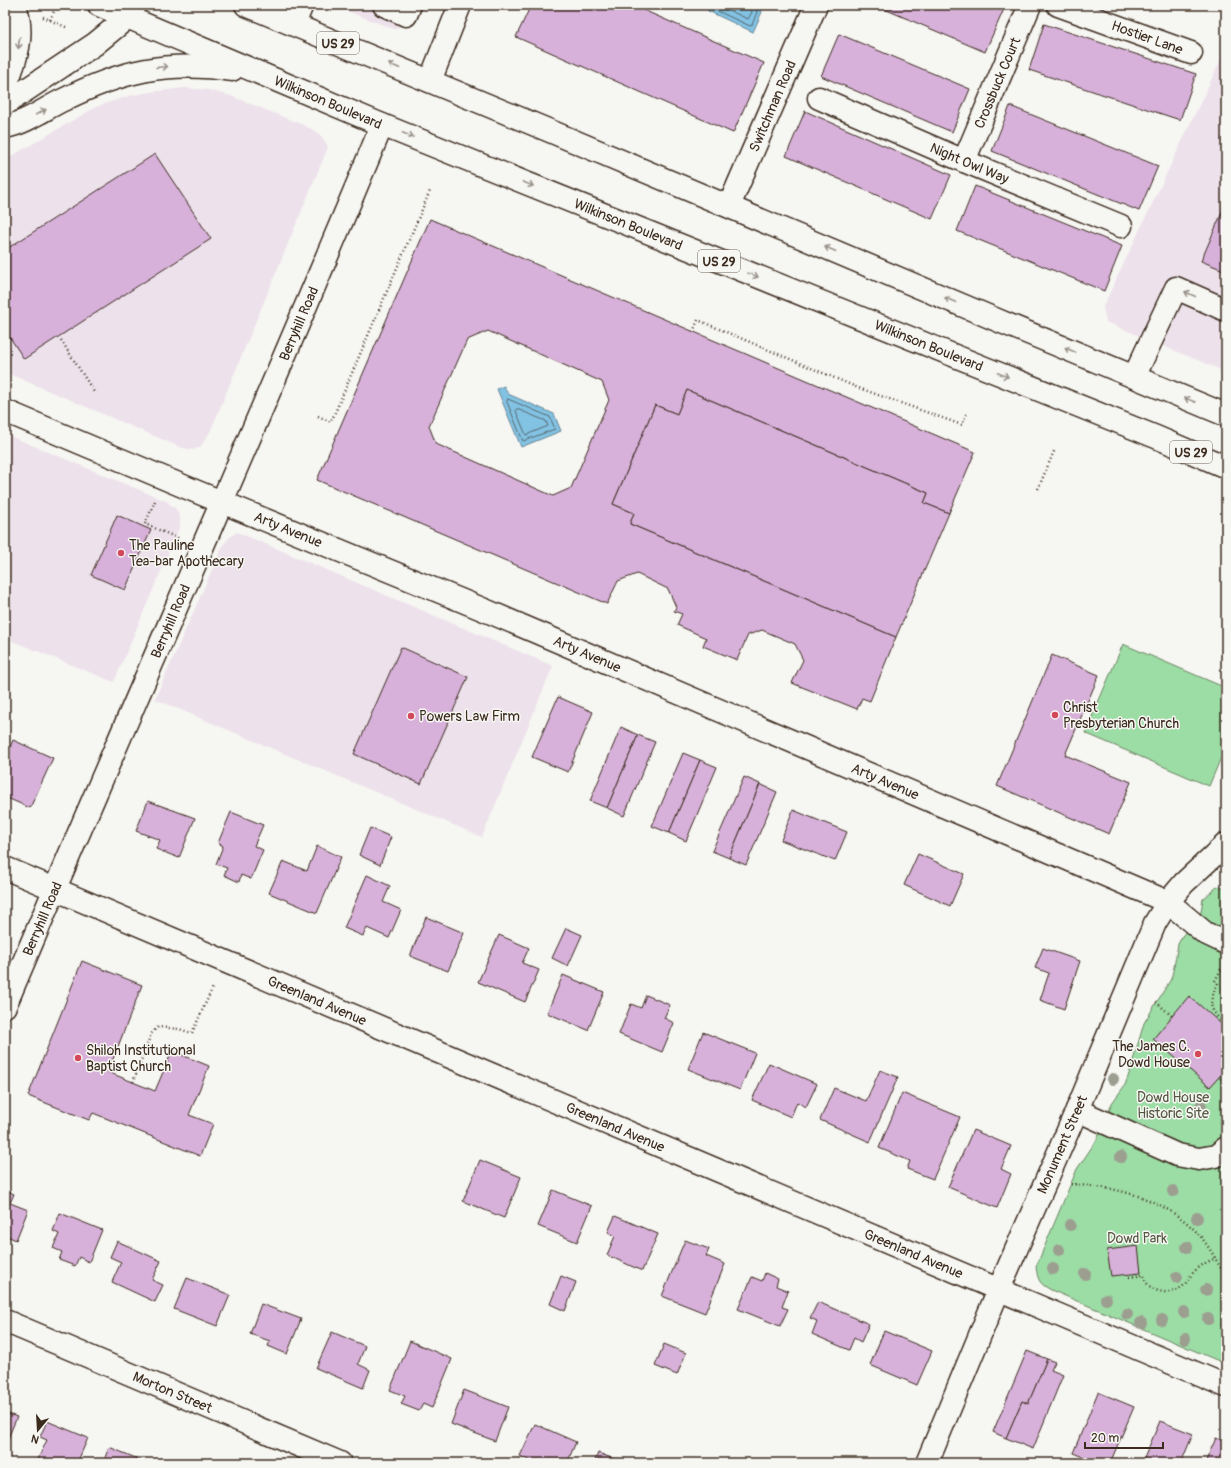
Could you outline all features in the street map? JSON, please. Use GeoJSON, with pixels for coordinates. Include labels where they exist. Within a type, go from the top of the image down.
{"type":"FeatureCollection","features":[{"type":"Feature","properties":{"kind":"street"},"geometry":{"type":"LineString","coordinates":[[5,87],[15,63],[19,44],[20,26],[15,5]]}},
{"type":"Feature","properties":{"kind":"street","name":"Wilkinson Boulevard"},"geometry":{"type":"LineString","coordinates":[[99,5],[132,11],[281,83],[1226,466]]}},
{"type":"Feature","properties":{"kind":"street","name":"US 29"},"geometry":{"type":"LineString","coordinates":[[246,5],[298,14],[430,81],[1226,415]]}},
{"type":"Feature","properties":{"kind":"street"},"geometry":{"type":"LineString","coordinates":[[384,5],[406,15],[410,5]]}},
{"type":"Feature","properties":{"kind":"street"},"geometry":{"type":"LineString","coordinates":[[430,81],[460,5]]}},
{"type":"Feature","properties":{"kind":"street","name":"Switchman Road"},"geometry":{"type":"LineString","coordinates":[[729,206],[816,5]]}},
{"type":"Feature","properties":{"kind":"street","name":"Crossbuck Court"},"geometry":{"type":"LineString","coordinates":[[964,161],[1030,5]]}},
{"type":"Feature","properties":{"kind":"street","name":"Hostier Lane"},"geometry":{"type":"LineString","coordinates":[[1058,5],[1191,53]]}},
{"type":"Feature","properties":{"kind":"street"},"geometry":{"type":"LineString","coordinates":[[5,104],[95,44],[132,11]]}},
{"type":"Feature","properties":{"kind":"street"},"geometry":{"type":"LineString","coordinates":[[5,127],[25,120],[61,100],[104,81],[136,71],[156,67],[194,66],[216,68],[253,75],[281,83]]}},
{"type":"Feature","properties":{"kind":"street","name":"Night Owl Way"},"geometry":{"type":"LineString","coordinates":[[819,98],[964,161],[1121,226]]}},
{"type":"Feature","properties":{"kind":"street","name":"Berryhill Road"},"geometry":{"type":"LineString","coordinates":[[5,1006],[54,888],[223,503],[382,125]]}},
{"type":"Feature","properties":{"kind":"street"},"geometry":{"type":"LineString","coordinates":[[1134,377],[1176,288],[1226,310]]}},
{"type":"Feature","properties":{"kind":"street","name":"Arty Avenue"},"geometry":{"type":"LineString","coordinates":[[5,411],[487,612],[1168,902],[1205,933],[1225,953]]}},
{"type":"Feature","properties":{"kind":"street","name":"Monument Street"},"geometry":{"type":"LineString","coordinates":[[927,1463],[998,1289],[1077,1110],[1155,923],[1168,902],[1184,883],[1226,844]]}},
{"type":"Feature","properties":{"kind":"street","name":"Greenland Avenue"},"geometry":{"type":"LineString","coordinates":[[5,868],[1226,1386]]}},
{"type":"Feature","properties":{"kind":"street"},"geometry":{"type":"LineString","coordinates":[[1077,1110],[1178,1155],[1199,1159],[1216,1156],[1226,1148]]}},
{"type":"Feature","properties":{"kind":"street","name":"Morton Street"},"geometry":{"type":"LineString","coordinates":[[5,1322],[314,1458],[340,1463]]}},
{"type":"Feature","properties":{"kind":"path"},"geometry":{"type":"LineString","coordinates":[[50,20],[54,11]]}},
{"type":"Feature","properties":{"kind":"path"},"geometry":{"type":"LineString","coordinates":[[36,14],[68,28]]}},
{"type":"Feature","properties":{"kind":"path"},"geometry":{"type":"LineString","coordinates":[[318,416],[331,422],[430,191]]}},
{"type":"Feature","properties":{"kind":"path"},"geometry":{"type":"LineString","coordinates":[[693,332],[698,320],[856,387],[962,425],[967,412]]}},
{"type":"Feature","properties":{"kind":"path"},"geometry":{"type":"LineString","coordinates":[[61,340],[94,392]]}},
{"type":"Feature","properties":{"kind":"path"},"geometry":{"type":"LineString","coordinates":[[1038,489],[1054,449]]}},
{"type":"Feature","properties":{"kind":"path"},"geometry":{"type":"LineString","coordinates":[[157,495],[145,524],[181,539]]}},
{"type":"Feature","properties":{"kind":"path"},"geometry":{"type":"LineString","coordinates":[[1225,953],[1211,1005],[1213,1012],[1226,1026]]}},
{"type":"Feature","properties":{"kind":"path"},"geometry":{"type":"LineString","coordinates":[[133,1082],[152,1034],[158,1027],[180,1029],[192,1033],[213,987]]}},
{"type":"Feature","properties":{"kind":"path"},"geometry":{"type":"LineString","coordinates":[[1156,1002],[1172,1016]]}},
{"type":"Feature","properties":{"kind":"path"},"geometry":{"type":"LineString","coordinates":[[1220,1079],[1226,1071]]}},
{"type":"Feature","properties":{"kind":"path"},"geometry":{"type":"LineString","coordinates":[[1071,1184],[1120,1191],[1153,1203],[1172,1212],[1187,1223],[1201,1237],[1216,1258],[1226,1276]]}},
{"type":"Feature","properties":{"kind":"path"},"geometry":{"type":"LineString","coordinates":[[1129,1277],[1144,1275],[1146,1282],[1151,1287],[1159,1291],[1169,1292],[1178,1290],[1184,1285],[1195,1270],[1216,1258]]}},
{"type":"Feature","properties":{"kind":"path"},"geometry":{"type":"LineString","coordinates":[[1226,1313],[1221,1324],[1226,1334]]}},
{"type":"Feature","properties":{"kind":"shaded area"},"geometry":{"type":"Polygon","coordinates":[[[331,5],[421,5],[416,17],[410,23],[394,29],[331,5]]]}},
{"type":"Feature","properties":{"kind":"shaded area"},"geometry":{"type":"Polygon","coordinates":[[[1226,49],[1226,372],[1106,322],[1103,307],[1226,49]]]}},
{"type":"Feature","properties":{"kind":"shaded area"},"geometry":{"type":"Polygon","coordinates":[[[185,88],[208,90],[231,96],[303,125],[315,131],[322,137],[328,147],[210,432],[200,447],[193,450],[180,447],[5,372],[5,160],[96,107],[129,96],[185,88]]]}},
{"type":"Feature","properties":{"kind":"shaded area"},"geometry":{"type":"Polygon","coordinates":[[[5,434],[166,501],[176,509],[180,518],[180,525],[177,533],[114,682],[5,638],[5,434]]]}},
{"type":"Feature","properties":{"kind":"shaded area"},"geometry":{"type":"Polygon","coordinates":[[[237,532],[553,666],[482,837],[155,699],[223,545],[237,532]]]}},
{"type":"Feature","properties":{"kind":"green space"},"geometry":{"type":"Polygon","coordinates":[[[1123,644],[1226,688],[1226,746],[1209,786],[1085,733],[1123,644]]]}},
{"type":"Feature","properties":{"kind":"green space"},"geometry":{"type":"Polygon","coordinates":[[[1218,886],[1226,890],[1226,1364],[1051,1290],[1040,1281],[1036,1267],[1077,1169],[1096,1141],[1112,1103],[1125,1085],[1144,1023],[1171,979],[1178,944],[1201,912],[1203,899],[1218,886]]]}},
{"type":"Feature","properties":{"kind":"water"},"geometry":{"type":"Polygon","coordinates":[[[708,5],[759,5],[762,12],[753,32],[708,11],[708,5]]]}},
{"type":"Feature","properties":{"kind":"water"},"geometry":{"type":"Polygon","coordinates":[[[504,386],[508,394],[554,414],[561,431],[521,447],[497,389],[504,386]]]}},
{"type":"Feature","properties":{"kind":"building"},"geometry":{"type":"Polygon","coordinates":[[[531,5],[632,5],[764,63],[733,133],[516,37],[531,5]]]}},
{"type":"Feature","properties":{"kind":"building"},"geometry":{"type":"Polygon","coordinates":[[[875,5],[993,5],[1004,9],[985,52],[875,5]]]}},
{"type":"Feature","properties":{"kind":"building"},"geometry":{"type":"Polygon","coordinates":[[[1044,24],[1196,74],[1180,120],[1029,70],[1044,24]]]}},
{"type":"Feature","properties":{"kind":"building"},"geometry":{"type":"Polygon","coordinates":[[[839,34],[970,89],[952,132],[821,76],[839,34]]]}},
{"type":"Feature","properties":{"kind":"building"},"geometry":{"type":"Polygon","coordinates":[[[1010,106],[1158,166],[1139,211],[992,151],[1010,106]]]}},
{"type":"Feature","properties":{"kind":"building"},"geometry":{"type":"Polygon","coordinates":[[[805,111],[951,175],[932,219],[786,156],[805,111]]]}},
{"type":"Feature","properties":{"kind":"building"},"geometry":{"type":"Polygon","coordinates":[[[155,154],[211,239],[24,359],[5,330],[5,250],[155,154]]]}},
{"type":"Feature","properties":{"kind":"building"},"geometry":{"type":"Polygon","coordinates":[[[975,186],[1122,246],[1104,291],[957,231],[975,186]]]}},
{"type":"Feature","properties":{"kind":"building"},"geometry":{"type":"Polygon","coordinates":[[[1226,203],[1226,271],[1201,261],[1226,203]]]}},
{"type":"Feature","properties":{"kind":"building"},"geometry":{"type":"Polygon","coordinates":[[[430,219],[975,452],[949,513],[924,503],[928,493],[687,390],[677,414],[655,405],[613,504],[634,513],[630,524],[896,637],[870,701],[862,698],[857,709],[792,683],[803,660],[795,644],[762,630],[748,635],[737,660],[703,646],[706,638],[677,625],[682,614],[674,611],[676,607],[668,589],[637,574],[618,581],[607,604],[317,480],[430,219]],[[488,331],[467,340],[429,426],[436,444],[553,496],[571,488],[609,400],[602,382],[488,331]]]}},
{"type":"Feature","properties":{"kind":"building"},"geometry":{"type":"Polygon","coordinates":[[[687,390],[928,493],[924,503],[949,513],[896,637],[630,524],[634,513],[613,504],[655,405],[677,414],[687,390]]]}},
{"type":"Feature","properties":{"kind":"building","name":"The Pauline Tea-bar Apothecary"},"geometry":{"type":"Polygon","coordinates":[[[117,515],[151,530],[125,590],[91,575],[117,515]]]}},
{"type":"Feature","properties":{"kind":"building","name":"Powers Law Firm"},"geometry":{"type":"Polygon","coordinates":[[[401,647],[468,677],[421,784],[354,754],[401,647]]]}},
{"type":"Feature","properties":{"kind":"building","name":"Christ Presbyterian Church"},"geometry":{"type":"Polygon","coordinates":[[[1052,655],[1099,675],[1065,755],[1131,782],[1109,834],[997,786],[1052,655]]]}},
{"type":"Feature","properties":{"kind":"building"},"geometry":{"type":"Polygon","coordinates":[[[558,697],[593,712],[568,772],[532,757],[558,697]]]}},
{"type":"Feature","properties":{"kind":"building"},"geometry":{"type":"Polygon","coordinates":[[[621,727],[638,735],[607,808],[590,801],[621,727]]]}},
{"type":"Feature","properties":{"kind":"building"},"geometry":{"type":"Polygon","coordinates":[[[638,735],[655,742],[624,816],[607,808],[638,735]]]}},
{"type":"Feature","properties":{"kind":"building"},"geometry":{"type":"Polygon","coordinates":[[[13,740],[53,758],[30,808],[5,797],[5,759],[13,740]]]}},
{"type":"Feature","properties":{"kind":"building"},"geometry":{"type":"Polygon","coordinates":[[[683,753],[700,760],[669,833],[652,826],[683,753]]]}},
{"type":"Feature","properties":{"kind":"building"},"geometry":{"type":"Polygon","coordinates":[[[700,760],[717,767],[686,841],[669,833],[700,760]]]}},
{"type":"Feature","properties":{"kind":"building"},"geometry":{"type":"Polygon","coordinates":[[[744,777],[760,784],[729,858],[712,851],[744,777]]]}},
{"type":"Feature","properties":{"kind":"building"},"geometry":{"type":"Polygon","coordinates":[[[760,784],[777,792],[746,865],[729,858],[760,784]]]}},
{"type":"Feature","properties":{"kind":"building"},"geometry":{"type":"Polygon","coordinates":[[[148,801],[195,818],[179,858],[156,849],[160,840],[136,831],[148,801]]]}},
{"type":"Feature","properties":{"kind":"building"},"geometry":{"type":"Polygon","coordinates":[[[793,810],[847,832],[835,861],[781,840],[793,810]]]}},
{"type":"Feature","properties":{"kind":"building"},"geometry":{"type":"Polygon","coordinates":[[[231,812],[263,825],[254,846],[263,850],[251,879],[241,875],[239,882],[224,875],[227,868],[216,864],[223,846],[218,843],[231,812]]]}},
{"type":"Feature","properties":{"kind":"building"},"geometry":{"type":"Polygon","coordinates":[[[370,828],[391,837],[380,865],[359,855],[370,828]]]}},
{"type":"Feature","properties":{"kind":"building"},"geometry":{"type":"Polygon","coordinates":[[[317,846],[341,857],[317,913],[269,893],[283,861],[307,871],[317,846]]]}},
{"type":"Feature","properties":{"kind":"building"},"geometry":{"type":"Polygon","coordinates":[[[918,854],[964,874],[950,906],[904,885],[918,854]]]}},
{"type":"Feature","properties":{"kind":"building"},"geometry":{"type":"Polygon","coordinates":[[[367,875],[390,886],[383,902],[401,910],[389,938],[367,928],[363,936],[344,928],[367,875]]]}},
{"type":"Feature","properties":{"kind":"building"},"geometry":{"type":"Polygon","coordinates":[[[426,917],[464,933],[448,971],[410,956],[426,917]]]}},
{"type":"Feature","properties":{"kind":"building"},"geometry":{"type":"Polygon","coordinates":[[[566,928],[582,935],[568,966],[552,958],[566,928]]]}},
{"type":"Feature","properties":{"kind":"building"},"geometry":{"type":"Polygon","coordinates":[[[499,935],[529,948],[522,963],[539,970],[525,1002],[478,982],[499,935]]]}},
{"type":"Feature","properties":{"kind":"building"},"geometry":{"type":"Polygon","coordinates":[[[1043,948],[1080,961],[1064,1009],[1040,1000],[1049,973],[1035,968],[1043,948]]]}},
{"type":"Feature","properties":{"kind":"building","name":"Shiloh Institutional Baptist Church"},"geometry":{"type":"Polygon","coordinates":[[[82,961],[142,985],[108,1072],[155,1091],[172,1051],[209,1066],[189,1115],[213,1124],[200,1156],[93,1113],[89,1120],[28,1096],[82,961]]]}},
{"type":"Feature","properties":{"kind":"building"},"geometry":{"type":"Polygon","coordinates":[[[563,975],[604,992],[588,1030],[547,1013],[563,975]]]}},
{"type":"Feature","properties":{"kind":"building"},"geometry":{"type":"Polygon","coordinates":[[[646,995],[670,1005],[664,1018],[674,1023],[662,1052],[619,1034],[631,1004],[641,1008],[646,995]]]}},
{"type":"Feature","properties":{"kind":"building","name":"The James C. Dowd House"},"geometry":{"type":"Polygon","coordinates":[[[1189,996],[1226,1028],[1226,1069],[1210,1087],[1153,1039],[1189,996]]]}},
{"type":"Feature","properties":{"kind":"building"},"geometry":{"type":"Polygon","coordinates":[[[703,1032],[755,1053],[740,1090],[688,1069],[703,1032]]]}},
{"type":"Feature","properties":{"kind":"building"},"geometry":{"type":"Polygon","coordinates":[[[769,1063],[817,1084],[806,1107],[797,1102],[791,1117],[752,1100],[769,1063]]]}},
{"type":"Feature","properties":{"kind":"building"},"geometry":{"type":"Polygon","coordinates":[[[880,1070],[898,1077],[870,1142],[820,1120],[834,1088],[866,1101],[880,1070]]]}},
{"type":"Feature","properties":{"kind":"building"},"geometry":{"type":"Polygon","coordinates":[[[902,1093],[960,1117],[933,1179],[907,1169],[910,1161],[879,1148],[902,1093]]]}},
{"type":"Feature","properties":{"kind":"building"},"geometry":{"type":"Polygon","coordinates":[[[973,1130],[1011,1146],[1001,1169],[1011,1174],[997,1208],[948,1187],[973,1130]]]}},
{"type":"Feature","properties":{"kind":"building"},"geometry":{"type":"Polygon","coordinates":[[[480,1160],[521,1177],[504,1218],[463,1201],[480,1160]]]}},
{"type":"Feature","properties":{"kind":"building"},"geometry":{"type":"Polygon","coordinates":[[[5,1190],[14,1194],[10,1203],[28,1210],[16,1240],[5,1235],[5,1190]]]}},
{"type":"Feature","properties":{"kind":"building"},"geometry":{"type":"Polygon","coordinates":[[[553,1190],[592,1206],[577,1242],[538,1226],[553,1190]]]}},
{"type":"Feature","properties":{"kind":"building"},"geometry":{"type":"Polygon","coordinates":[[[60,1213],[102,1230],[89,1262],[79,1257],[75,1266],[59,1260],[62,1252],[53,1248],[59,1234],[53,1231],[60,1213]]]}},
{"type":"Feature","properties":{"kind":"building"},"geometry":{"type":"Polygon","coordinates":[[[615,1216],[658,1234],[642,1271],[607,1255],[615,1236],[608,1232],[615,1216]]]}},
{"type":"Feature","properties":{"kind":"building"},"geometry":{"type":"Polygon","coordinates":[[[685,1240],[709,1249],[706,1256],[725,1264],[705,1313],[662,1296],[685,1240]]]}},
{"type":"Feature","properties":{"kind":"building"},"geometry":{"type":"Polygon","coordinates":[[[117,1241],[161,1261],[152,1280],[163,1285],[155,1302],[112,1282],[121,1262],[110,1257],[117,1241]]]}},
{"type":"Feature","properties":{"kind":"building"},"geometry":{"type":"Polygon","coordinates":[[[1138,1246],[1141,1273],[1111,1276],[1107,1250],[1138,1246]]]}},
{"type":"Feature","properties":{"kind":"building"},"geometry":{"type":"Polygon","coordinates":[[[765,1273],[778,1279],[776,1286],[788,1291],[782,1307],[788,1309],[780,1326],[738,1309],[752,1277],[762,1281],[765,1273]]]}},
{"type":"Feature","properties":{"kind":"building"},"geometry":{"type":"Polygon","coordinates":[[[561,1276],[576,1282],[565,1311],[550,1304],[561,1276]]]}},
{"type":"Feature","properties":{"kind":"building"},"geometry":{"type":"Polygon","coordinates":[[[187,1278],[230,1295],[217,1326],[174,1309],[187,1278]]]}},
{"type":"Feature","properties":{"kind":"building"},"geometry":{"type":"Polygon","coordinates":[[[818,1302],[869,1324],[861,1342],[854,1338],[849,1350],[812,1334],[817,1321],[810,1318],[818,1302]]]}},
{"type":"Feature","properties":{"kind":"building"},"geometry":{"type":"Polygon","coordinates":[[[261,1304],[301,1319],[287,1354],[268,1346],[270,1341],[250,1334],[261,1304]]]}},
{"type":"Feature","properties":{"kind":"building"},"geometry":{"type":"Polygon","coordinates":[[[884,1331],[932,1351],[917,1385],[870,1365],[884,1331]]]}},
{"type":"Feature","properties":{"kind":"building"},"geometry":{"type":"Polygon","coordinates":[[[332,1332],[365,1346],[358,1364],[370,1370],[363,1388],[316,1368],[332,1332]]]}},
{"type":"Feature","properties":{"kind":"building"},"geometry":{"type":"Polygon","coordinates":[[[410,1341],[452,1359],[432,1408],[423,1404],[419,1411],[401,1404],[405,1396],[390,1390],[410,1341]]]}},
{"type":"Feature","properties":{"kind":"building"},"geometry":{"type":"Polygon","coordinates":[[[664,1344],[686,1353],[677,1375],[655,1366],[664,1344]]]}},
{"type":"Feature","properties":{"kind":"building"},"geometry":{"type":"Polygon","coordinates":[[[1027,1351],[1047,1359],[1028,1404],[1022,1401],[1006,1438],[993,1432],[1027,1351]]]}},
{"type":"Feature","properties":{"kind":"building"},"geometry":{"type":"Polygon","coordinates":[[[1047,1359],[1055,1362],[1051,1370],[1063,1375],[1033,1449],[1006,1438],[1022,1401],[1028,1404],[1047,1359]]]}},
{"type":"Feature","properties":{"kind":"building"},"geometry":{"type":"Polygon","coordinates":[[[464,1390],[508,1407],[495,1441],[451,1424],[464,1390]]]}},
{"type":"Feature","properties":{"kind":"building"},"geometry":{"type":"Polygon","coordinates":[[[1098,1392],[1134,1407],[1110,1463],[1086,1463],[1088,1459],[1073,1453],[1098,1392]]]}},
{"type":"Feature","properties":{"kind":"building"},"geometry":{"type":"Polygon","coordinates":[[[5,1413],[17,1417],[5,1445],[5,1413]]]}},
{"type":"Feature","properties":{"kind":"building"},"geometry":{"type":"Polygon","coordinates":[[[47,1421],[88,1438],[77,1463],[47,1463],[38,1459],[47,1440],[40,1437],[47,1421]]]}},
{"type":"Feature","properties":{"kind":"building"},"geometry":{"type":"Polygon","coordinates":[[[1160,1421],[1193,1434],[1181,1463],[1142,1463],[1160,1421]]]}},
{"type":"Feature","properties":{"kind":"building"},"geometry":{"type":"Polygon","coordinates":[[[535,1424],[576,1442],[567,1463],[536,1463],[520,1456],[535,1424]]]}},
{"type":"Feature","properties":{"kind":"building"},"geometry":{"type":"Polygon","coordinates":[[[1216,1438],[1226,1442],[1226,1463],[1205,1463],[1216,1438]]]}},
{"type":"Feature","properties":{"kind":"building"},"geometry":{"type":"Polygon","coordinates":[[[109,1447],[148,1463],[103,1463],[109,1447]]]}},
{"type":"Feature","properties":{"kind":"building"},"geometry":{"type":"Polygon","coordinates":[[[598,1453],[625,1463],[594,1463],[598,1453]]]}},
{"type":"Feature","properties":{"kind":"place","name":"The Pauline Tea-bar Apothecary"},"geometry":{"type":"Point","coordinates":[121,553]}},
{"type":"Feature","properties":{"kind":"place","name":"Christ Presbyterian Church"},"geometry":{"type":"Point","coordinates":[1055,715]}},
{"type":"Feature","properties":{"kind":"place","name":"Powers Law Firm"},"geometry":{"type":"Point","coordinates":[411,716]}},
{"type":"Feature","properties":{"kind":"place","name":"The James C. Dowd House"},"geometry":{"type":"Point","coordinates":[1198,1054]}},
{"type":"Feature","properties":{"kind":"place","name":"Shiloh Institutional Baptist Church"},"geometry":{"type":"Point","coordinates":[78,1058]}},
{"type":"Feature","properties":{"kind":"park label","name":"Dowd House Historic Site"},"geometry":{"type":"Point","coordinates":[1173,1106]}},
{"type":"Feature","properties":{"kind":"park label","name":"Dowd Park"},"geometry":{"type":"Point","coordinates":[1137,1238]}}]}
